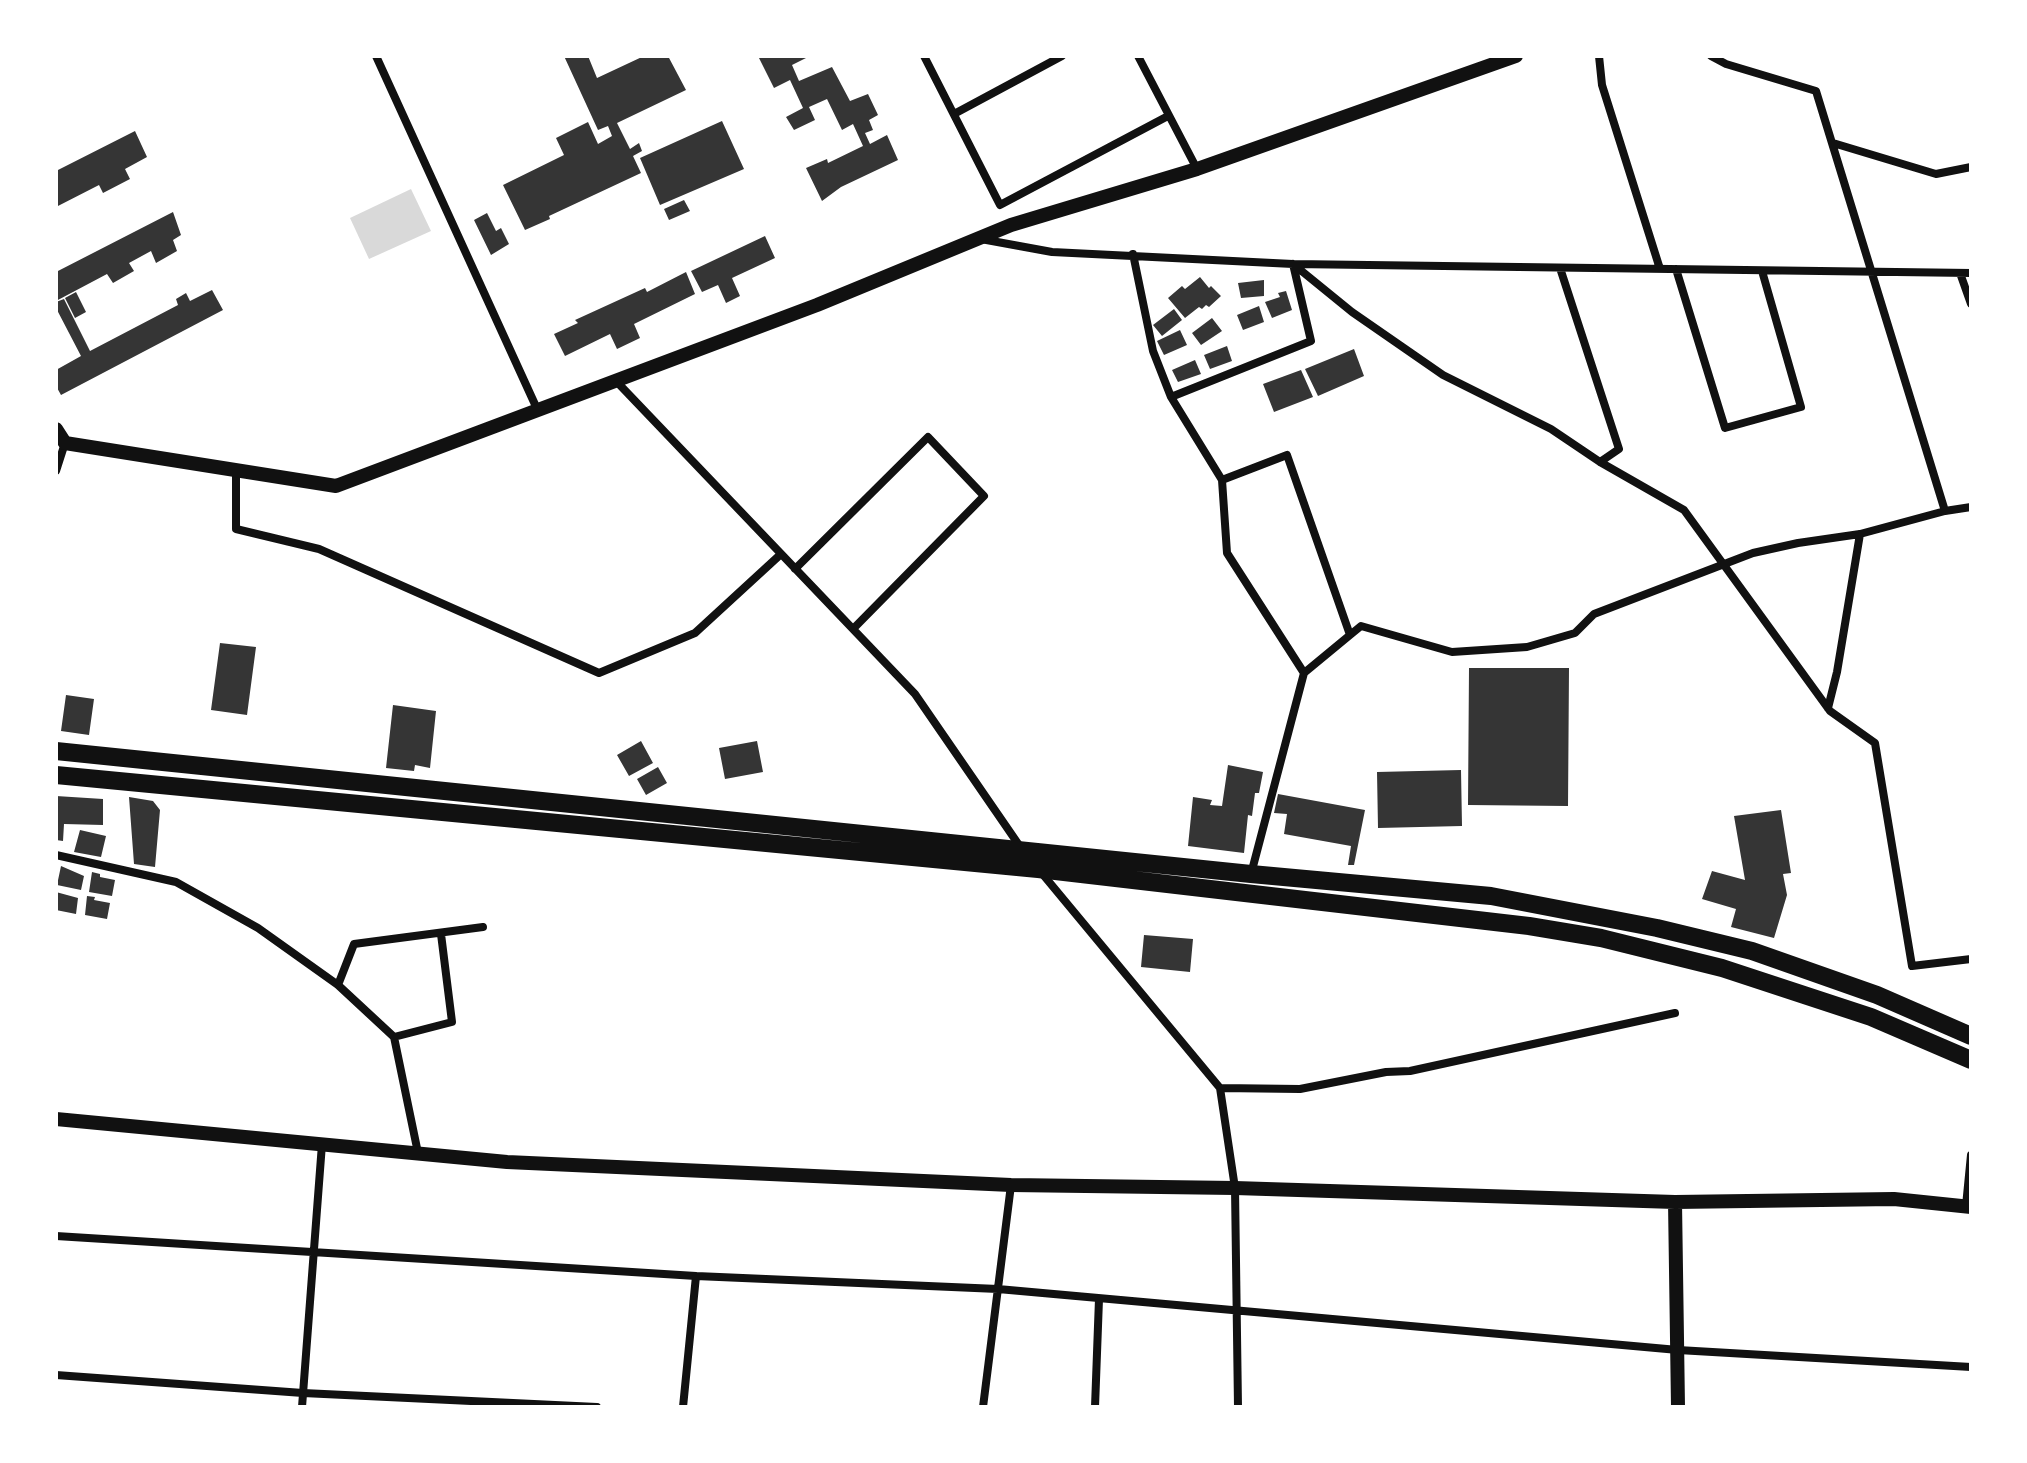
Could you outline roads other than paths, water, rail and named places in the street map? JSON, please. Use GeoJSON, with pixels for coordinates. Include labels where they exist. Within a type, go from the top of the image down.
{"type":"FeatureCollection","features":[{"type":"Feature","properties":{"kind":"highway"},"geometry":{"type":"LineString","coordinates":[[56,751],[1491,896],[1657,928],[1752,951],[1877,995],[1971,1036]]}},
{"type":"Feature","properties":{"kind":"highway"},"geometry":{"type":"LineString","coordinates":[[56,775],[1038,869],[1529,926],[1601,938],[1752,977],[1871,1017],[1971,1060]]}},
{"type":"Feature","properties":{"kind":"street"},"geometry":{"type":"LineString","coordinates":[[376,56],[538,411]]}},
{"type":"Feature","properties":{"kind":"street"},"geometry":{"type":"LineString","coordinates":[[924,56],[1000,205],[1168,116]]}},
{"type":"Feature","properties":{"kind":"street"},"geometry":{"type":"LineString","coordinates":[[954,114],[1062,56]]}},
{"type":"Feature","properties":{"kind":"street"},"geometry":{"type":"LineString","coordinates":[[1138,56],[1197,169]]}},
{"type":"Feature","properties":{"kind":"street"},"geometry":{"type":"LineString","coordinates":[[1474,56],[1481,70]]}},
{"type":"Feature","properties":{"kind":"street"},"geometry":{"type":"LineString","coordinates":[[56,429],[65,443],[336,486],[817,305],[1011,225],[1197,169],[1516,56]]}},
{"type":"Feature","properties":{"kind":"street"},"geometry":{"type":"LineString","coordinates":[[1599,56],[1602,85],[1660,269]]}},
{"type":"Feature","properties":{"kind":"street"},"geometry":{"type":"LineString","coordinates":[[1711,56],[1726,64],[1816,91],[1945,511]]}},
{"type":"Feature","properties":{"kind":"street"},"geometry":{"type":"LineString","coordinates":[[1833,143],[1936,174],[1971,167]]}},
{"type":"Feature","properties":{"kind":"street"},"geometry":{"type":"LineString","coordinates":[[977,239],[1052,252],[1293,264],[1971,273]]}},
{"type":"Feature","properties":{"kind":"street"},"geometry":{"type":"LineString","coordinates":[[1133,254],[1153,351],[1171,397],[1222,480],[1227,553],[1304,673]]}},
{"type":"Feature","properties":{"kind":"street"},"geometry":{"type":"LineString","coordinates":[[1171,397],[1311,341],[1293,264]]}},
{"type":"Feature","properties":{"kind":"street"},"geometry":{"type":"LineString","coordinates":[[1293,264],[1352,312],[1443,375],[1551,429],[1600,462],[1684,510],[1828,708],[1875,743],[1912,966],[1971,959]]}},
{"type":"Feature","properties":{"kind":"street"},"geometry":{"type":"LineString","coordinates":[[1560,268],[1619,449],[1600,462]]}},
{"type":"Feature","properties":{"kind":"street"},"geometry":{"type":"LineString","coordinates":[[1676,269],[1725,428],[1801,407],[1762,271]]}},
{"type":"Feature","properties":{"kind":"street"},"geometry":{"type":"LineString","coordinates":[[1960,273],[1971,304]]}},
{"type":"Feature","properties":{"kind":"street"},"geometry":{"type":"LineString","coordinates":[[616,381],[915,694],[1022,849],[1220,1088],[1235,1188],[1238,1407]]}},
{"type":"Feature","properties":{"kind":"street"},"geometry":{"type":"LineString","coordinates":[[795,569],[928,437],[984,496],[853,629]]}},
{"type":"Feature","properties":{"kind":"street"},"geometry":{"type":"LineString","coordinates":[[56,471],[65,443]]}},
{"type":"Feature","properties":{"kind":"street"},"geometry":{"type":"LineString","coordinates":[[1222,480],[1287,455],[1350,635]]}},
{"type":"Feature","properties":{"kind":"street"},"geometry":{"type":"LineString","coordinates":[[236,472],[236,529],[319,549],[599,673],[695,633],[781,554]]}},
{"type":"Feature","properties":{"kind":"street"},"geometry":{"type":"LineString","coordinates":[[1251,874],[1304,673],[1361,626],[1452,652],[1527,647],[1575,633],[1594,614],[1723,563],[1798,543],[1860,534],[1971,507]]}},
{"type":"Feature","properties":{"kind":"street"},"geometry":{"type":"LineString","coordinates":[[1828,708],[1860,534]]}},
{"type":"Feature","properties":{"kind":"street"},"geometry":{"type":"LineString","coordinates":[[56,855],[176,882],[258,928],[338,985],[394,1037],[418,1153]]}},
{"type":"Feature","properties":{"kind":"street"},"geometry":{"type":"LineString","coordinates":[[338,985],[354,944],[483,927]]}},
{"type":"Feature","properties":{"kind":"street"},"geometry":{"type":"LineString","coordinates":[[394,1037],[452,1022],[441,934]]}},
{"type":"Feature","properties":{"kind":"street"},"geometry":{"type":"LineString","coordinates":[[1220,1088],[1300,1089],[1386,1072],[1410,1071],[1675,1013]]}},
{"type":"Feature","properties":{"kind":"street"},"geometry":{"type":"LineString","coordinates":[[56,1119],[507,1162],[1011,1185],[1235,1188],[1675,1202],[1894,1199],[1968,1206],[1971,1155]]}},
{"type":"Feature","properties":{"kind":"street"},"geometry":{"type":"LineString","coordinates":[[302,1407],[322,1144]]}},
{"type":"Feature","properties":{"kind":"street"},"geometry":{"type":"LineString","coordinates":[[983,1407],[1011,1185]]}},
{"type":"Feature","properties":{"kind":"street"},"geometry":{"type":"LineString","coordinates":[[1675,1202],[1678,1407]]}},
{"type":"Feature","properties":{"kind":"street"},"geometry":{"type":"LineString","coordinates":[[56,1236],[696,1276],[998,1289],[1678,1350],[1971,1367]]}},
{"type":"Feature","properties":{"kind":"street"},"geometry":{"type":"LineString","coordinates":[[683,1407],[696,1276]]}},
{"type":"Feature","properties":{"kind":"street"},"geometry":{"type":"LineString","coordinates":[[1095,1407],[1099,1299]]}},
{"type":"Feature","properties":{"kind":"street"},"geometry":{"type":"LineString","coordinates":[[56,1375],[464,1404],[597,1407]]}}]}
